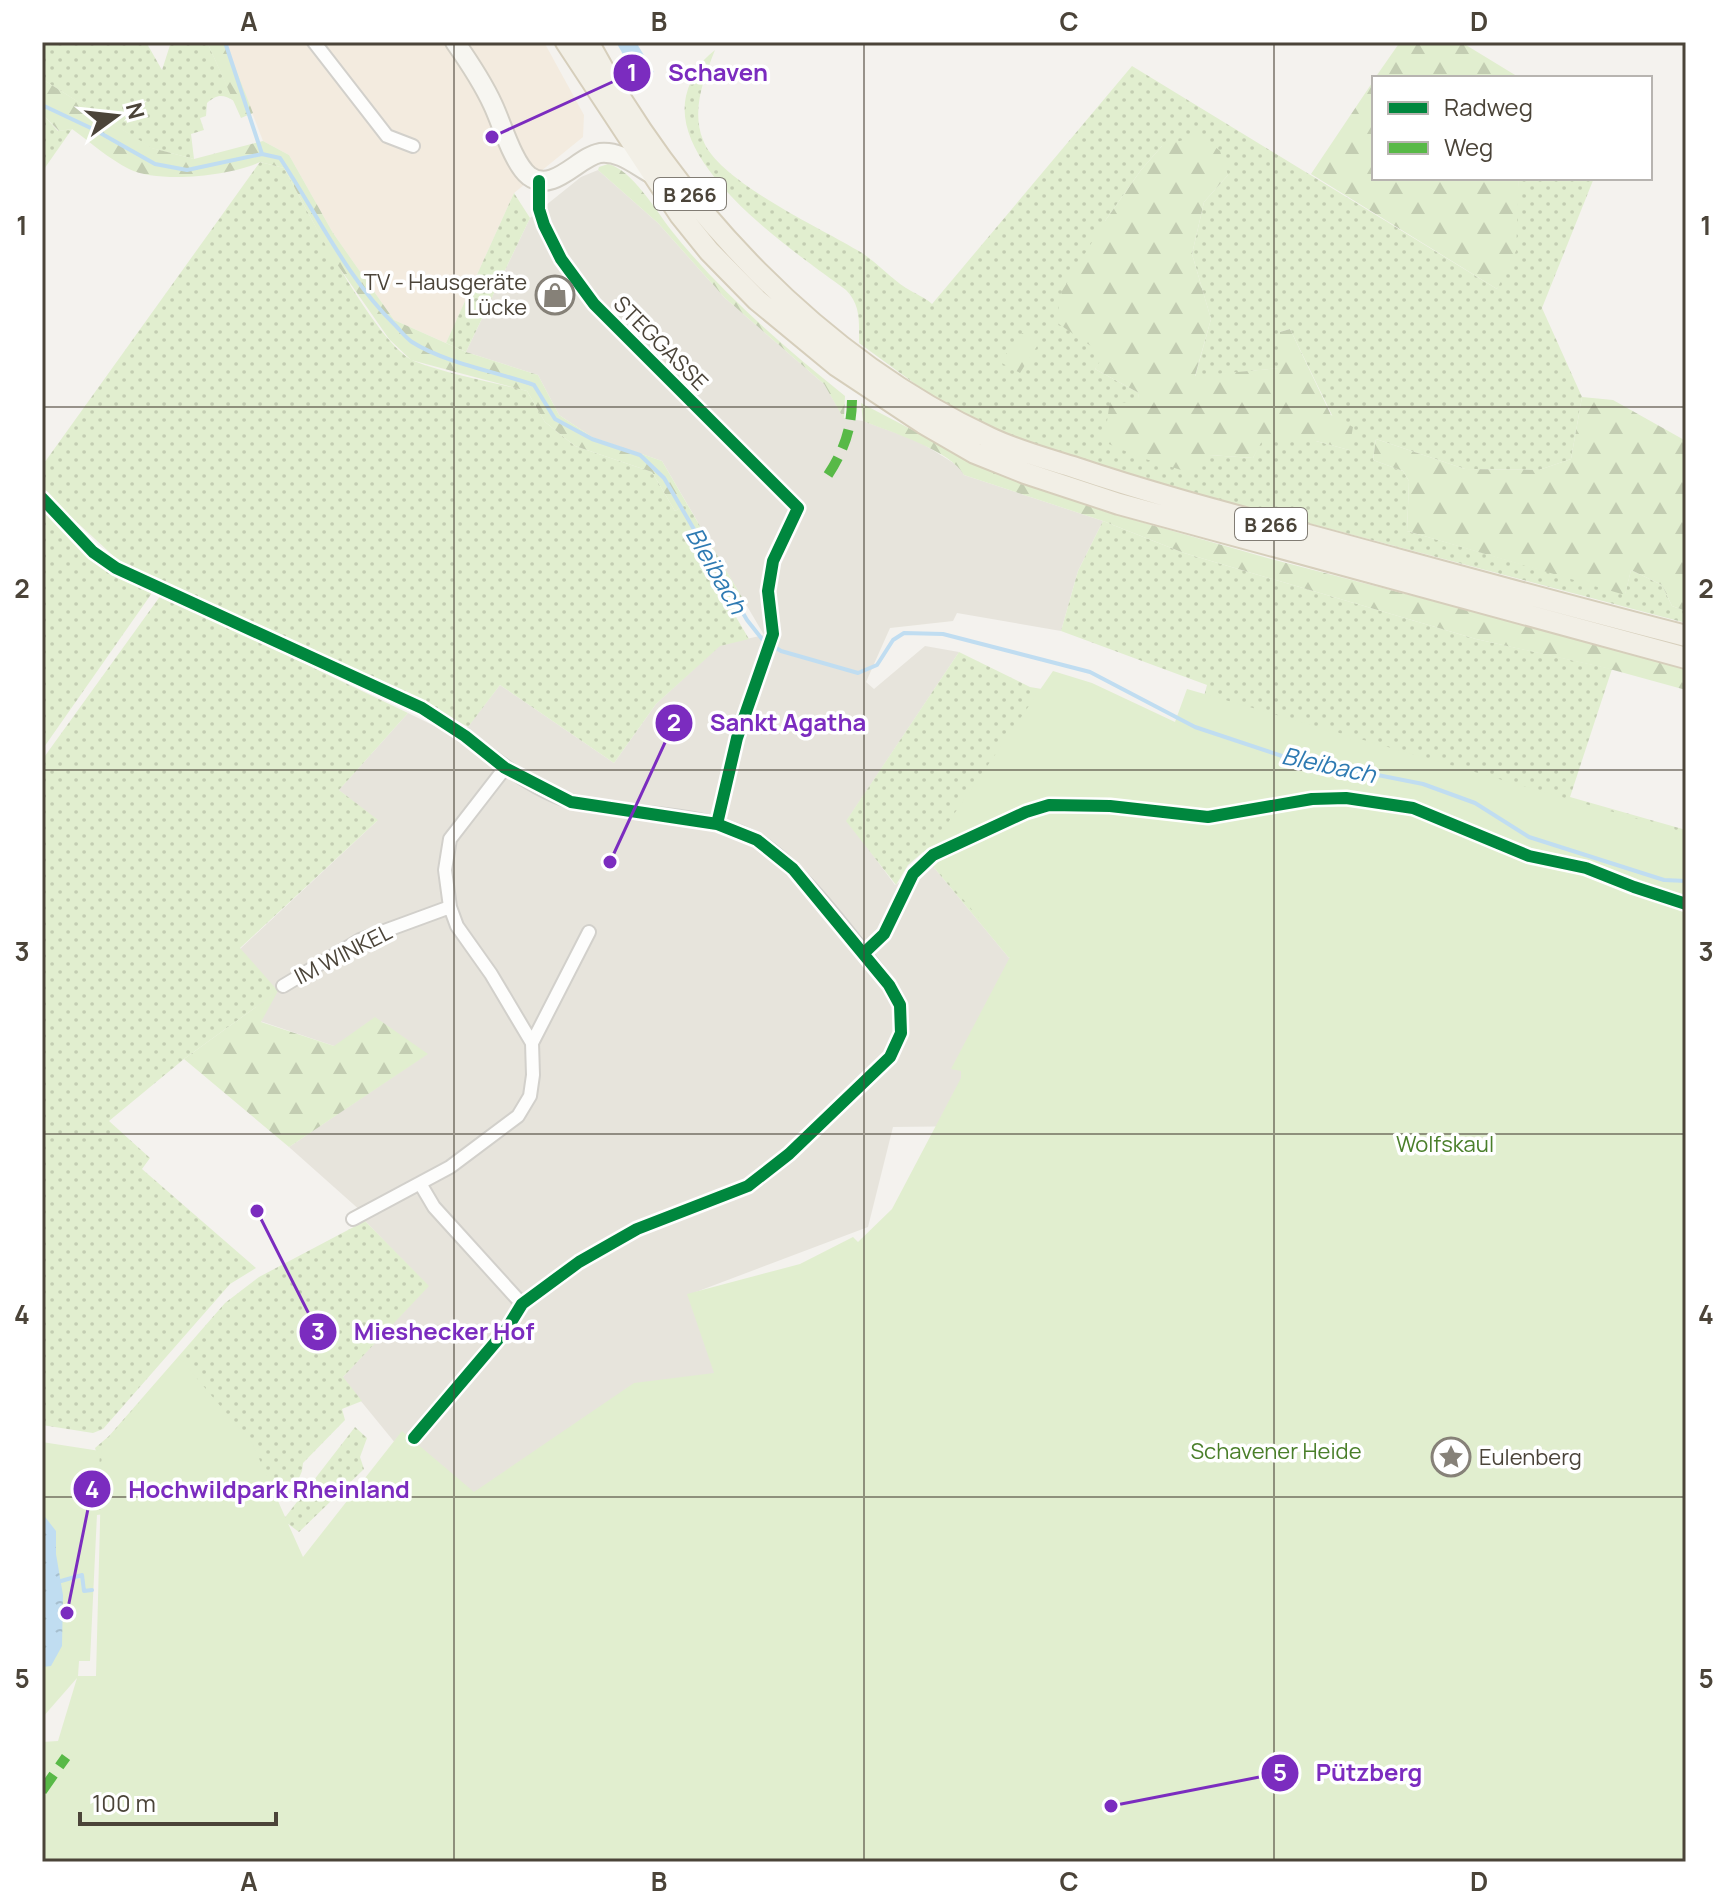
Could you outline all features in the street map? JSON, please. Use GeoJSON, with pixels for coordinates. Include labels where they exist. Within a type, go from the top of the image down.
{"type":"FeatureCollection","features":[{"type":"Feature","properties":{"kind":"main road","name":"B 266"},"geometry":{"type":"LineString","coordinates":[[566,42],[650,173],[709,251],[757,300],[837,366],[975,453],[1119,504],[1686,658]]}},
{"type":"Feature","properties":{"kind":"main road","name":"B 266"},"geometry":{"type":"LineString","coordinates":[[588,42],[639,125],[698,204],[762,277],[816,327],[938,411],[992,439],[1137,488],[1686,636]]}},
{"type":"Feature","properties":{"kind":"street"},"geometry":{"type":"LineString","coordinates":[[314,42],[387,136],[413,146]]}},
{"type":"Feature","properties":{"kind":"street"},"geometry":{"type":"LineString","coordinates":[[455,42],[492,104],[527,175],[539,181],[550,180],[598,153],[620,154],[650,173]]}},
{"type":"Feature","properties":{"kind":"street","name":"STEGGASSE"},"geometry":{"type":"LineString","coordinates":[[539,181],[539,209],[544,225],[561,259],[594,304],[798,508],[778,546],[769,576],[773,634],[737,738],[717,824]]}},
{"type":"Feature","properties":{"kind":"street"},"geometry":{"type":"LineString","coordinates":[[414,1438],[506,1330],[522,1304],[579,1262],[637,1229],[748,1186],[789,1154],[890,1057],[901,1033],[900,1005],[889,985],[793,869],[757,840],[717,824],[571,802],[505,768],[465,736]]}},
{"type":"Feature","properties":{"kind":"street"},"geometry":{"type":"LineString","coordinates":[[353,1219],[450,1167],[518,1116],[530,1096],[532,1043],[491,974],[457,926],[450,907],[445,870],[450,839],[505,768]]}},
{"type":"Feature","properties":{"kind":"street"},"geometry":{"type":"LineString","coordinates":[[864,953],[884,934],[906,888]]}},
{"type":"Feature","properties":{"kind":"street","name":"IM WINKEL"},"geometry":{"type":"LineString","coordinates":[[283,986],[325,958],[360,940],[450,907]]}},
{"type":"Feature","properties":{"kind":"street"},"geometry":{"type":"LineString","coordinates":[[532,1043],[589,932]]}},
{"type":"Feature","properties":{"kind":"street"},"geometry":{"type":"LineString","coordinates":[[421,1185],[442,1217],[522,1304]]}},
{"type":"Feature","properties":{"kind":"shaded area"},"geometry":{"type":"Polygon","coordinates":[[[225,42],[544,42],[584,115],[583,137],[514,193],[446,343],[394,320],[333,233],[289,155],[263,141],[225,42]]]}},
{"type":"Feature","properties":{"kind":"shaded area"},"geometry":{"type":"Polygon","coordinates":[[[598,170],[658,223],[725,298],[824,384],[844,418],[863,421],[918,441],[960,467],[964,475],[1103,521],[1078,571],[1061,631],[957,613],[953,621],[890,628],[866,682],[874,689],[925,646],[959,652],[847,820],[895,885],[931,864],[1009,958],[1085,915],[978,1126],[893,1127],[868,1227],[688,1295],[715,1374],[474,1493],[405,1455],[342,1378],[428,1286],[365,1221],[362,1212],[289,1147],[427,1054],[334,1046],[260,1021],[240,949],[377,821],[339,790],[408,713],[459,738],[500,685],[614,763],[656,704],[720,645],[764,635],[662,461],[592,437],[559,415],[538,375],[466,352],[530,218],[581,177],[598,170]]]}},
{"type":"Feature","properties":{"kind":"green space"},"geometry":{"type":"Polygon","coordinates":[[[42,42],[146,42],[162,70],[171,42],[207,42],[234,101],[220,96],[207,103],[206,116],[200,118],[204,130],[191,134],[194,159],[151,148],[42,79],[42,42]]]}},
{"type":"Feature","properties":{"kind":"green space"},"geometry":{"type":"Polygon","coordinates":[[[207,42],[225,42],[253,113],[241,118],[207,42]]]}},
{"type":"Feature","properties":{"kind":"green space"},"geometry":{"type":"Polygon","coordinates":[[[1400,42],[1461,42],[1517,76],[1376,76],[1400,42]]]}},
{"type":"Feature","properties":{"kind":"green space"},"geometry":{"type":"Polygon","coordinates":[[[715,50],[703,83],[698,117],[703,140],[712,156],[748,187],[864,254],[900,284],[932,304],[1132,66],[1497,289],[1516,207],[1519,180],[1593,180],[1542,308],[1582,397],[1571,459],[1539,470],[1465,469],[1376,439],[1373,460],[1403,471],[1409,481],[1407,531],[1625,594],[1631,570],[1662,585],[1672,606],[1686,611],[1686,623],[1179,489],[1017,438],[940,402],[859,343],[858,314],[846,290],[797,254],[741,206],[697,152],[686,124],[686,96],[696,70],[715,50]],[[1162,146],[1105,221],[1105,356],[1095,369],[1139,393],[1138,404],[1209,455],[1253,458],[1261,441],[1316,441],[1349,450],[1290,329],[1280,332],[1280,368],[1195,377],[1211,319],[1192,254],[1204,202],[1228,175],[1162,146]]]}},
{"type":"Feature","properties":{"kind":"green space"},"geometry":{"type":"Polygon","coordinates":[[[42,79],[152,148],[194,159],[263,141],[289,155],[333,233],[394,320],[466,352],[538,375],[559,415],[592,437],[662,461],[687,504],[675,511],[652,472],[575,446],[545,422],[527,391],[411,360],[389,339],[332,257],[284,168],[260,162],[232,171],[195,176],[142,174],[107,155],[72,129],[59,131],[42,114],[42,79]]]}},
{"type":"Feature","properties":{"kind":"green space"},"geometry":{"type":"Polygon","coordinates":[[[1372,83],[1372,180],[1519,180],[1516,251],[1497,289],[1311,174],[1372,83]]]}},
{"type":"Feature","properties":{"kind":"green space"},"geometry":{"type":"Polygon","coordinates":[[[42,114],[58,131],[72,129],[42,172],[42,114]]]}},
{"type":"Feature","properties":{"kind":"green space"},"geometry":{"type":"Polygon","coordinates":[[[1201,135],[1220,151],[1228,175],[1204,202],[1192,254],[1211,319],[1195,376],[1279,368],[1280,332],[1290,329],[1331,415],[1353,427],[1349,450],[1316,441],[1262,441],[1253,458],[1209,455],[1191,473],[1104,442],[1110,401],[1137,404],[1139,393],[1095,369],[1104,355],[1056,322],[1062,291],[1105,221],[1162,146],[1201,135]]]}},
{"type":"Feature","properties":{"kind":"green space"},"geometry":{"type":"Polygon","coordinates":[[[260,162],[284,168],[343,274],[398,350],[427,366],[527,391],[545,422],[575,446],[652,472],[675,511],[687,504],[743,599],[733,612],[749,639],[720,646],[656,704],[614,763],[500,685],[468,727],[421,700],[121,563],[42,490],[42,466],[260,162]]]}},
{"type":"Feature","properties":{"kind":"green space"},"geometry":{"type":"Polygon","coordinates":[[[608,164],[617,167],[634,182],[690,253],[731,297],[845,396],[844,419],[824,384],[725,298],[658,223],[598,170],[608,164]]]}},
{"type":"Feature","properties":{"kind":"green space"},"geometry":{"type":"Polygon","coordinates":[[[514,193],[530,218],[466,352],[446,343],[514,193]]]}},
{"type":"Feature","properties":{"kind":"green space"},"geometry":{"type":"Polygon","coordinates":[[[1022,333],[1039,343],[1020,373],[1000,362],[1022,333]]]}},
{"type":"Feature","properties":{"kind":"green space"},"geometry":{"type":"Polygon","coordinates":[[[1582,397],[1613,400],[1686,441],[1686,611],[1672,606],[1662,585],[1631,570],[1625,595],[1407,531],[1409,481],[1403,471],[1373,460],[1376,439],[1465,469],[1539,470],[1571,459],[1582,397]]]}},
{"type":"Feature","properties":{"kind":"green space"},"geometry":{"type":"Polygon","coordinates":[[[861,403],[987,469],[1106,512],[1271,559],[1686,667],[1686,690],[1606,668],[1476,639],[1184,553],[1103,521],[964,475],[957,466],[933,450],[863,421],[861,403]]]}},
{"type":"Feature","properties":{"kind":"green space"},"geometry":{"type":"Polygon","coordinates":[[[42,506],[97,561],[152,593],[42,750],[42,506]]]}},
{"type":"Feature","properties":{"kind":"green space"},"geometry":{"type":"Polygon","coordinates":[[[1103,521],[1184,553],[1476,639],[1612,669],[1570,797],[1686,830],[1686,870],[1194,734],[1207,685],[1061,631],[1078,571],[1103,521]]]}},
{"type":"Feature","properties":{"kind":"green space"},"geometry":{"type":"Polygon","coordinates":[[[161,595],[408,713],[339,790],[378,820],[240,948],[278,991],[184,1059],[109,1121],[150,1158],[142,1169],[256,1268],[230,1284],[103,1429],[93,1433],[42,1425],[42,760],[161,595]]]}},
{"type":"Feature","properties":{"kind":"green space"},"geometry":{"type":"Polygon","coordinates":[[[959,652],[1030,687],[1095,698],[1083,916],[1009,958],[923,852],[908,865],[896,885],[846,821],[959,652]]]}},
{"type":"Feature","properties":{"kind":"green space","name":"Schavener Heide"},"geometry":{"type":"Polygon","coordinates":[[[1053,671],[1092,683],[1175,722],[1187,689],[1686,833],[1686,1862],[42,1862],[42,1742],[58,1741],[77,1678],[42,1718],[42,1442],[100,1451],[90,1661],[79,1661],[78,1676],[96,1676],[102,1445],[179,1357],[253,1445],[303,1557],[402,1431],[474,1492],[634,1383],[714,1373],[687,1294],[800,1264],[853,1237],[858,1242],[892,1209],[961,1078],[961,1071],[951,1069],[1011,955],[931,862],[927,853],[1053,671]]]}},
{"type":"Feature","properties":{"kind":"green space"},"geometry":{"type":"Polygon","coordinates":[[[278,991],[261,1022],[334,1046],[375,1017],[428,1054],[289,1147],[184,1059],[278,991]]]}},
{"type":"Feature","properties":{"kind":"green space"},"geometry":{"type":"Polygon","coordinates":[[[365,1221],[429,1286],[343,1377],[362,1401],[342,1409],[345,1420],[303,1463],[296,1485],[273,1493],[97,1515],[42,1443],[96,1451],[95,1448],[109,1436],[225,1303],[259,1277],[365,1221]]]}},
{"type":"Feature","properties":{"kind":"green space"},"geometry":{"type":"Polygon","coordinates":[[[355,1427],[367,1438],[360,1457],[364,1469],[299,1532],[283,1520],[355,1427]]]}},
{"type":"Feature","properties":{"kind":"water"},"geometry":{"type":"Polygon","coordinates":[[[616,42],[636,42],[654,72],[638,81],[616,42]]]}},
{"type":"Feature","properties":{"kind":"water"},"geometry":{"type":"Polygon","coordinates":[[[42,1513],[56,1531],[56,1554],[63,1595],[62,1646],[51,1666],[42,1667],[42,1513]]]}},
{"type":"Feature","properties":{"kind":"waterway"},"geometry":{"type":"LineString","coordinates":[[225,42],[262,154]]}},
{"type":"Feature","properties":{"kind":"waterway","name":"Bleibach"},"geometry":{"type":"LineString","coordinates":[[42,105],[155,164],[187,170],[262,154],[280,158],[362,287],[410,340],[455,361],[534,385],[555,419],[592,439],[640,455],[664,478],[747,620],[762,639],[781,651],[858,673],[877,665],[893,640],[904,633],[943,634],[1090,672],[1195,727],[1282,756],[1423,784],[1475,803],[1529,837],[1664,880],[1686,881]]}},
{"type":"Feature","properties":{"kind":"waterway"},"geometry":{"type":"LineString","coordinates":[[61,1581],[82,1575],[84,1591],[92,1590]]}},
{"type":"Feature","properties":{"kind":"marked path"},"geometry":{"type":"LineString","coordinates":[[828,475],[846,439],[852,398]]}},
{"type":"Feature","properties":{"kind":"marked path"},"geometry":{"type":"LineString","coordinates":[[42,1791],[66,1757]]}},
{"type":"Feature","properties":{"kind":"cycle path"},"geometry":{"type":"LineString","coordinates":[[539,181],[539,209],[544,225],[561,259],[594,304],[798,508],[773,561],[768,591],[773,634],[737,738],[717,824]]}},
{"type":"Feature","properties":{"kind":"cycle path"},"geometry":{"type":"LineString","coordinates":[[42,498],[93,552],[116,568],[422,708],[465,736],[505,768],[571,802],[717,824],[757,840],[793,869],[889,985],[900,1005],[901,1033],[890,1057],[789,1154],[748,1186],[637,1229],[579,1262],[522,1304],[506,1330],[414,1438]]}},
{"type":"Feature","properties":{"kind":"cycle path"},"geometry":{"type":"LineString","coordinates":[[864,953],[884,934],[913,874],[933,855],[1026,812],[1049,805],[1110,806],[1208,817],[1312,799],[1346,798],[1413,808],[1529,856],[1586,868],[1686,904]]}},
{"type":"Feature","properties":{"kind":"place","name":"Schaven"},"geometry":{"type":"Point","coordinates":[492,137]}},
{"type":"Feature","properties":{"kind":"place","name":"TV - Hausgeräte Lücke"},"geometry":{"type":"Point","coordinates":[555,295]}},
{"type":"Feature","properties":{"kind":"place","name":"Sankt Agatha"},"geometry":{"type":"Point","coordinates":[610,862]}},
{"type":"Feature","properties":{"kind":"place","name":"Mieshecker Hof"},"geometry":{"type":"Point","coordinates":[257,1211]}},
{"type":"Feature","properties":{"kind":"place","name":"Eulenberg"},"geometry":{"type":"Point","coordinates":[1451,1457]}},
{"type":"Feature","properties":{"kind":"place","name":"Hochwildpark Rheinland"},"geometry":{"type":"Point","coordinates":[67,1613]}},
{"type":"Feature","properties":{"kind":"place","name":"Pützberg"},"geometry":{"type":"Point","coordinates":[1111,1806]}},
{"type":"Feature","properties":{"kind":"park label","name":"Wolfskaul"},"geometry":{"type":"Point","coordinates":[1445,1144]}}]}
